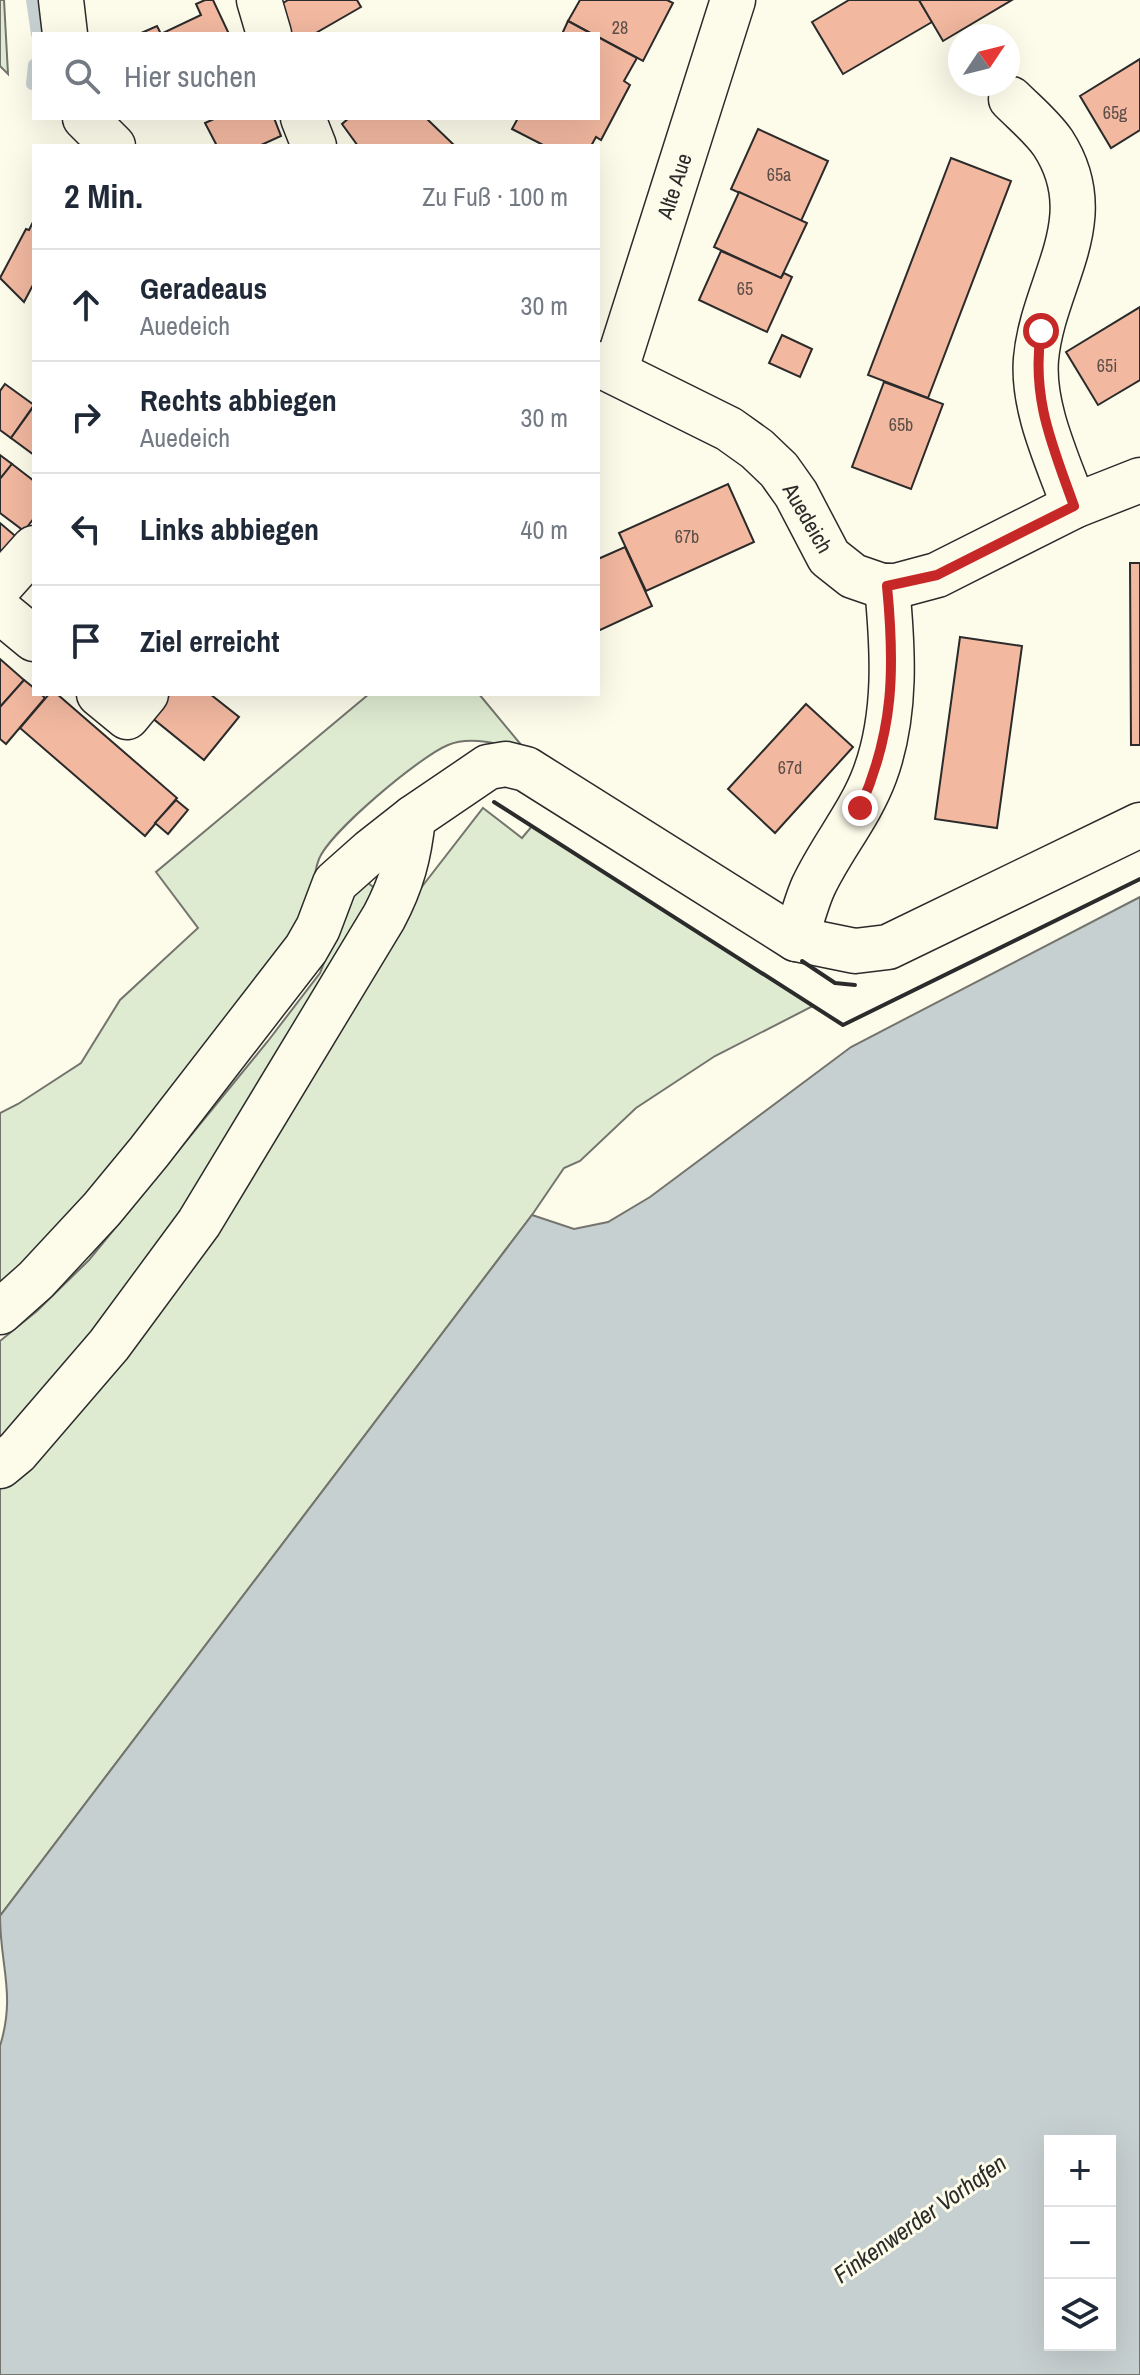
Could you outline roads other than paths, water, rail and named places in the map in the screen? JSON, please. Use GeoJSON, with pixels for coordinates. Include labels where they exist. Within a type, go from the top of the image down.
{"type":"FeatureCollection","features":[{"type":"Feature","properties":{"kind":"street"},"geometry":{"type":"LineString","coordinates":[[61,0],[65,32]]}},
{"type":"Feature","properties":{"kind":"street"},"geometry":{"type":"LineString","coordinates":[[259,0],[268,32]]}},
{"type":"Feature","properties":{"kind":"street","name":"Alte Aue"},"geometry":{"type":"LineString","coordinates":[[606,368],[733,0]]}},
{"type":"Feature","properties":{"kind":"street"},"geometry":{"type":"LineString","coordinates":[[1011,99],[1051,140],[1063,160],[1074,202],[1067,249],[1041,331],[1036,361],[1045,421],[1074,506]]}},
{"type":"Feature","properties":{"kind":"street"},"geometry":{"type":"LineString","coordinates":[[87,120],[111,144]]}},
{"type":"Feature","properties":{"kind":"street"},"geometry":{"type":"LineString","coordinates":[[304,120],[313,144]]}},
{"type":"Feature","properties":{"kind":"street","name":"Auedeich"},"geometry":{"type":"LineString","coordinates":[[606,368],[729,429],[757,449],[779,470],[796,494],[829,557],[853,576],[869,584],[887,586]]}},
{"type":"Feature","properties":{"kind":"street"},"geometry":{"type":"LineString","coordinates":[[796,939],[813,887],[860,808],[875,774],[884,742],[890,707],[891,669],[887,586],[937,575],[1074,506],[1140,480]]}},
{"type":"Feature","properties":{"kind":"street"},"geometry":{"type":"LineString","coordinates":[[0,586],[32,550]]}},
{"type":"Feature","properties":{"kind":"street"},"geometry":{"type":"LineString","coordinates":[[0,611],[32,637]]}},
{"type":"Feature","properties":{"kind":"street"},"geometry":{"type":"LineString","coordinates":[[101,696],[127,717],[144,696]]}},
{"type":"Feature","properties":{"kind":"street"},"geometry":{"type":"LineString","coordinates":[[0,1312],[69,1247],[159,1140],[306,949],[318,928],[335,883],[413,818],[488,767],[515,765],[526,769],[796,939],[855,951],[888,947],[1140,825]]}},
{"type":"Feature","properties":{"kind":"street"},"geometry":{"type":"LineString","coordinates":[[0,1466],[17,1452],[109,1345],[199,1223],[400,887],[408,860],[413,818]]}},
{"type":"Feature","properties":{"kind":"water","name":"Finkenwerder Vorhafen"},"geometry":{"type":"Polygon","coordinates":[[[1140,897],[1140,2375],[0,2375],[0,2046],[5,2028],[7,1995],[0,1916],[532,1215],[574,1229],[608,1222],[650,1197],[851,1047],[1140,897]]]}},
{"type":"Feature","properties":{"kind":"waterway"},"geometry":{"type":"LineString","coordinates":[[32,0],[37,32]]}}]}
